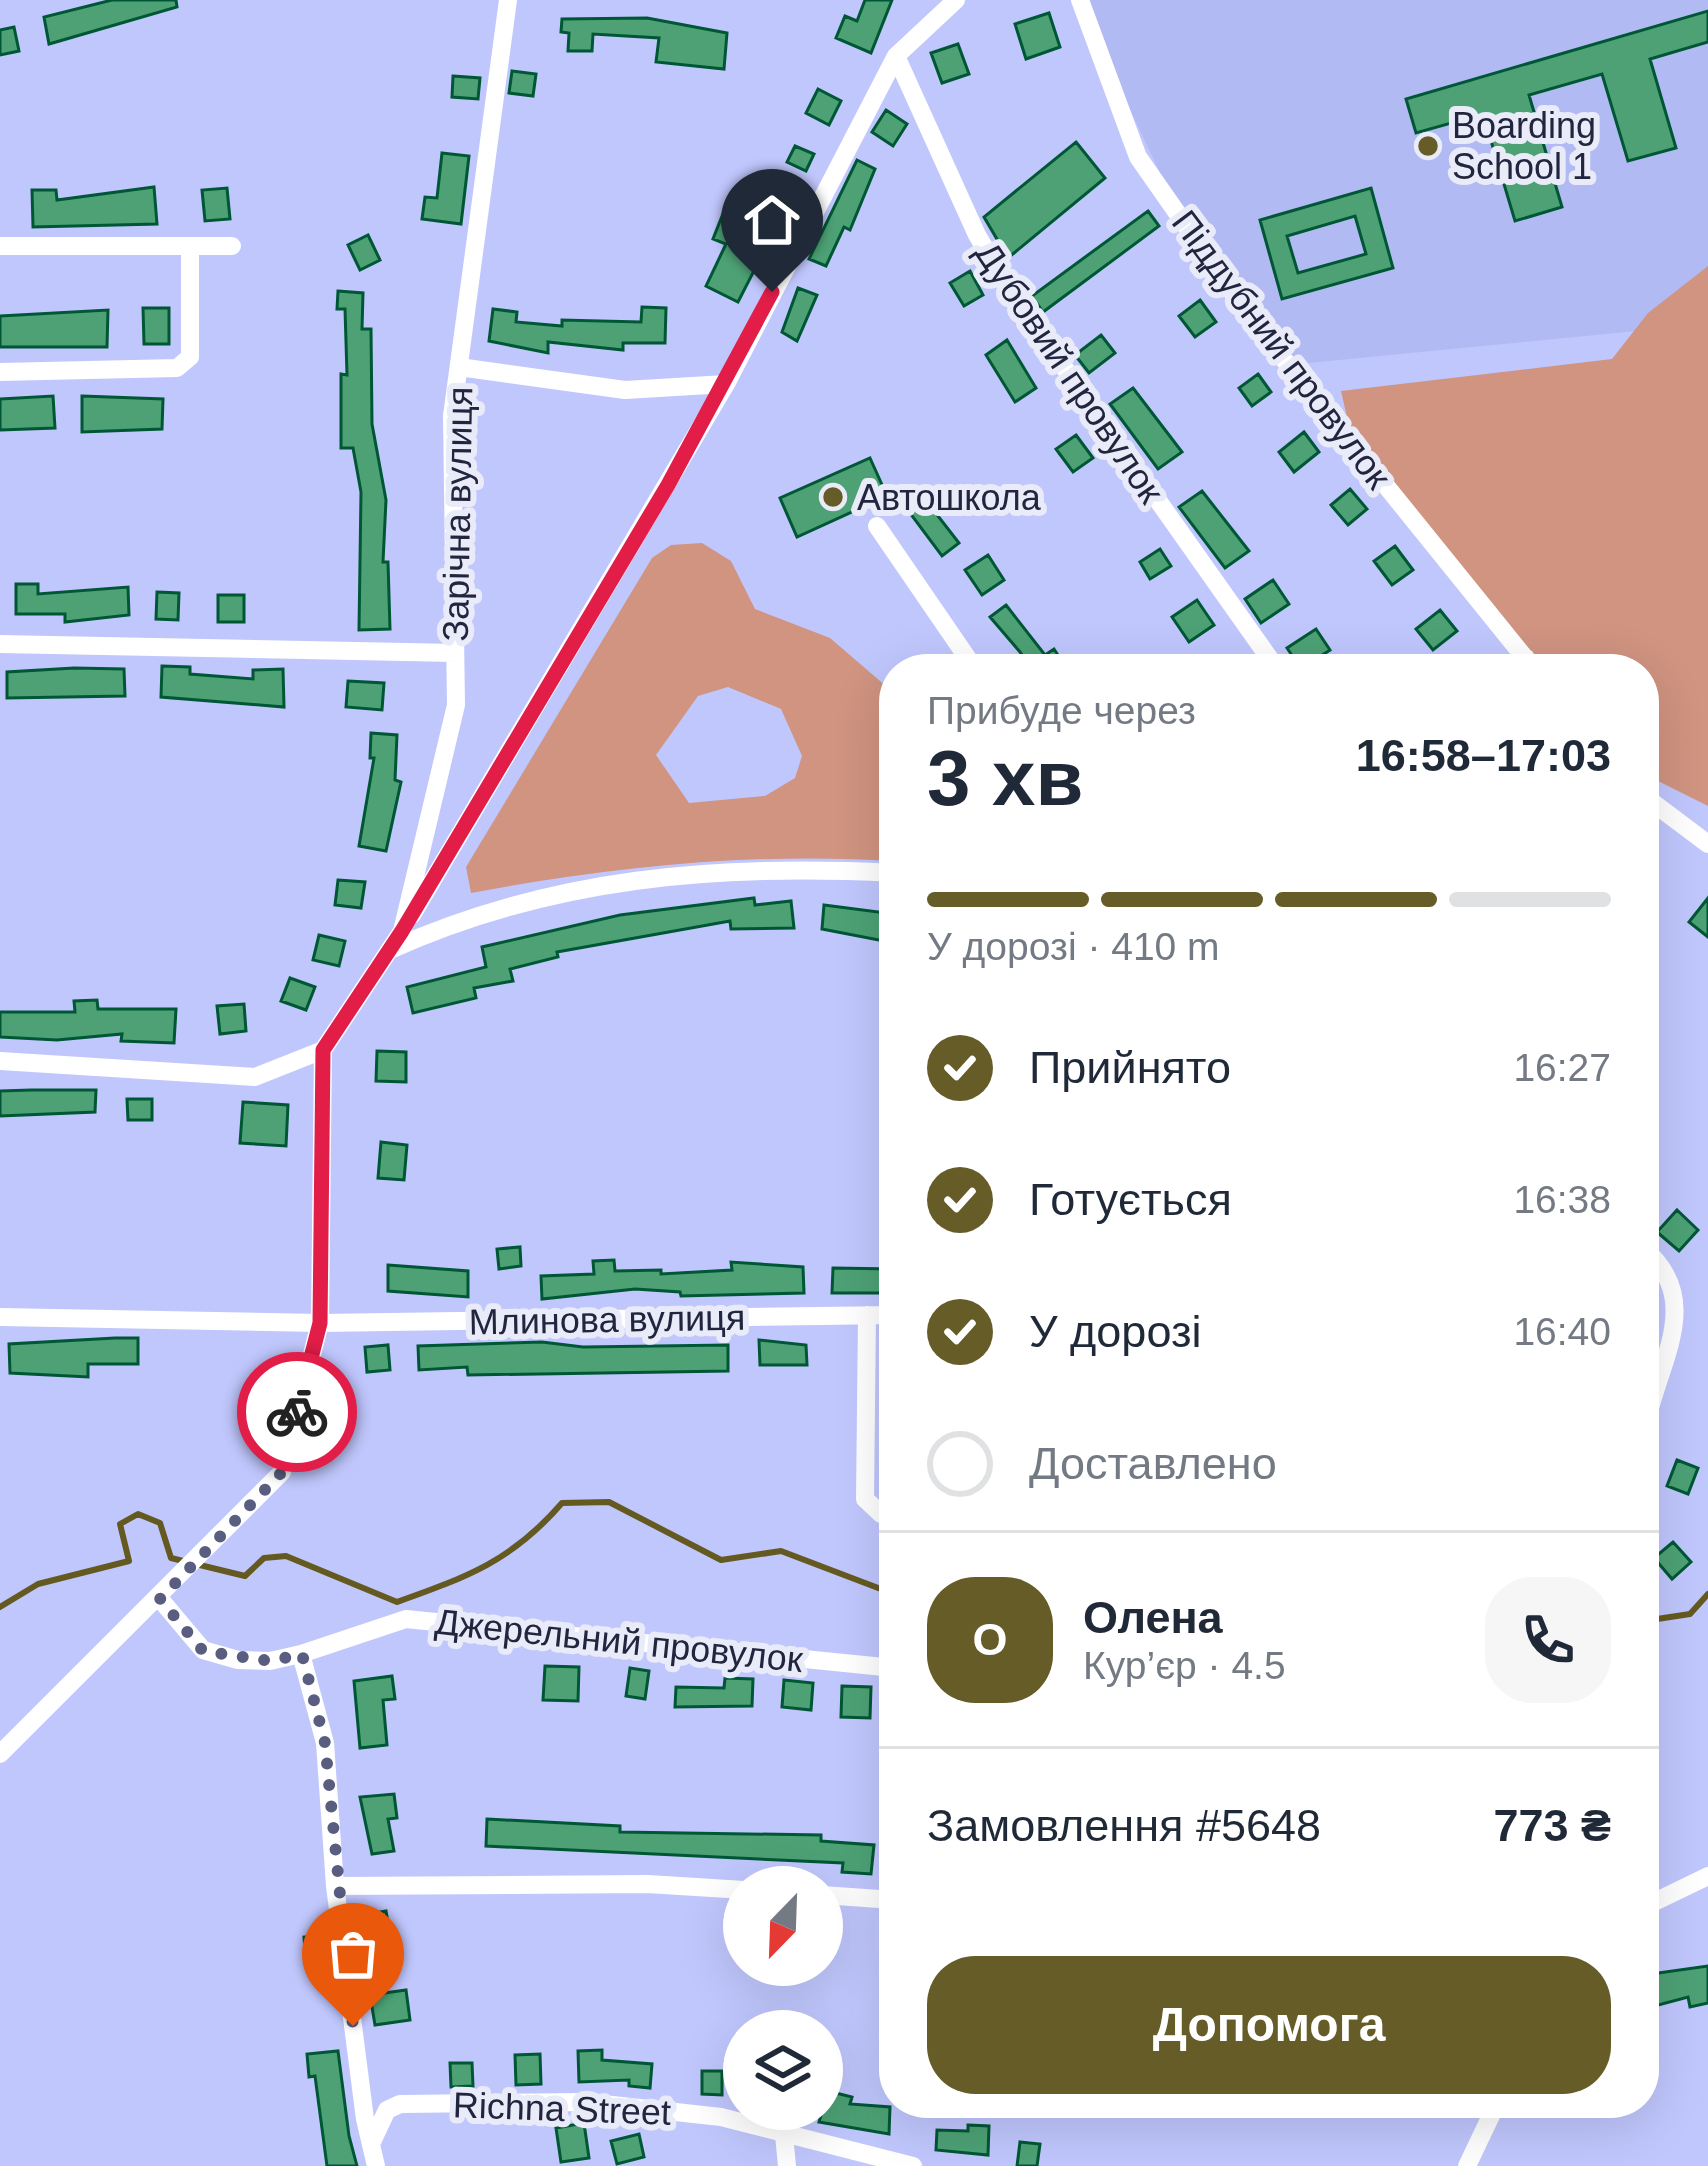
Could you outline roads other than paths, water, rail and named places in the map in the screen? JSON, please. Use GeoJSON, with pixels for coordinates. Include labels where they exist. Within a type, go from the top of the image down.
{"type":"FeatureCollection","features":[{"type":"Feature","properties":{"kind":"street","name":"Зарічна вулиця"},"geometry":{"type":"LineString","coordinates":[[323,1050],[402,931],[455,706],[452,416],[508,0]]}},
{"type":"Feature","properties":{"kind":"street","name":"Піддубний провулок"},"geometry":{"type":"LineString","coordinates":[[1080,0],[1138,157],[1252,320],[1523,654]]}},
{"type":"Feature","properties":{"kind":"street"},"geometry":{"type":"LineString","coordinates":[[402,931],[726,384],[896,56],[952,1]]}},
{"type":"Feature","properties":{"kind":"street","name":"Дубовий провулок"},"geometry":{"type":"LineString","coordinates":[[896,56],[976,235],[1010,291],[1265,654]]}},
{"type":"Feature","properties":{"kind":"street"},"geometry":{"type":"LineString","coordinates":[[0,246],[232,246]]}},
{"type":"Feature","properties":{"kind":"street"},"geometry":{"type":"LineString","coordinates":[[0,372],[176,368],[190,357],[190,246]]}},
{"type":"Feature","properties":{"kind":"street"},"geometry":{"type":"LineString","coordinates":[[459,367],[625,390],[726,384]]}},
{"type":"Feature","properties":{"kind":"street"},"geometry":{"type":"LineString","coordinates":[[877,526],[965,654]]}},
{"type":"Feature","properties":{"kind":"street"},"geometry":{"type":"LineString","coordinates":[[0,644],[455,653]]}},
{"type":"Feature","properties":{"kind":"street"},"geometry":{"type":"LineString","coordinates":[[1659,807],[1708,844]]}},
{"type":"Feature","properties":{"kind":"street"},"geometry":{"type":"LineString","coordinates":[[390,950],[452,922],[614,879],[825,869],[879,871]]}},
{"type":"Feature","properties":{"kind":"street"},"geometry":{"type":"LineString","coordinates":[[0,1061],[254,1077],[323,1050],[320,1323],[282,1472],[0,1754]]}},
{"type":"Feature","properties":{"kind":"street"},"geometry":{"type":"LineString","coordinates":[[1659,1262],[1679,1317],[1659,1384]]}},
{"type":"Feature","properties":{"kind":"street"},"geometry":{"type":"LineString","coordinates":[[867,1315],[865,1499],[879,1512]]}},
{"type":"Feature","properties":{"kind":"street","name":"Млинова вулиця"},"geometry":{"type":"LineString","coordinates":[[0,1317],[320,1323],[879,1315]]}},
{"type":"Feature","properties":{"kind":"street","name":"Джерельний провулок"},"geometry":{"type":"LineString","coordinates":[[166,1592],[203,1651],[270,1661],[406,1619],[879,1666]]}},
{"type":"Feature","properties":{"kind":"street"},"geometry":{"type":"LineString","coordinates":[[302,1654],[325,1743],[335,1886],[376,2166]]}},
{"type":"Feature","properties":{"kind":"street"},"geometry":{"type":"LineString","coordinates":[[1659,1900],[1708,1876]]}},
{"type":"Feature","properties":{"kind":"street"},"geometry":{"type":"LineString","coordinates":[[335,1886],[648,1884],[723,1889]]}},
{"type":"Feature","properties":{"kind":"street"},"geometry":{"type":"LineString","coordinates":[[843,1896],[879,1899]]}},
{"type":"Feature","properties":{"kind":"street","name":"Richna Street"},"geometry":{"type":"LineString","coordinates":[[371,2144],[387,2110],[400,2104],[585,2102],[721,2116],[913,2166]]}},
{"type":"Feature","properties":{"kind":"street"},"geometry":{"type":"LineString","coordinates":[[1467,2166],[1490,2118]]}},
{"type":"Feature","properties":{"kind":"street"},"geometry":{"type":"LineString","coordinates":[[784,2134],[787,2166]]}},
{"type":"Feature","properties":{"kind":"waterway"},"geometry":{"type":"LineString","coordinates":[[0,1607],[38,1584],[129,1561],[120,1524],[138,1514],[160,1523],[171,1558],[245,1576],[264,1558],[286,1556],[397,1602],[487,1565],[525,1539],[562,1503],[609,1502],[721,1560],[781,1551],[879,1588]]}},
{"type":"Feature","properties":{"kind":"waterway"},"geometry":{"type":"LineString","coordinates":[[1659,1619],[1690,1614],[1708,1594]]}},
{"type":"Feature","properties":{"kind":"place","name":"Boarding School 1"},"geometry":{"type":"Point","coordinates":[1428,146]}},
{"type":"Feature","properties":{"kind":"place","name":"Автошкола"},"geometry":{"type":"Point","coordinates":[833,497]}}]}
